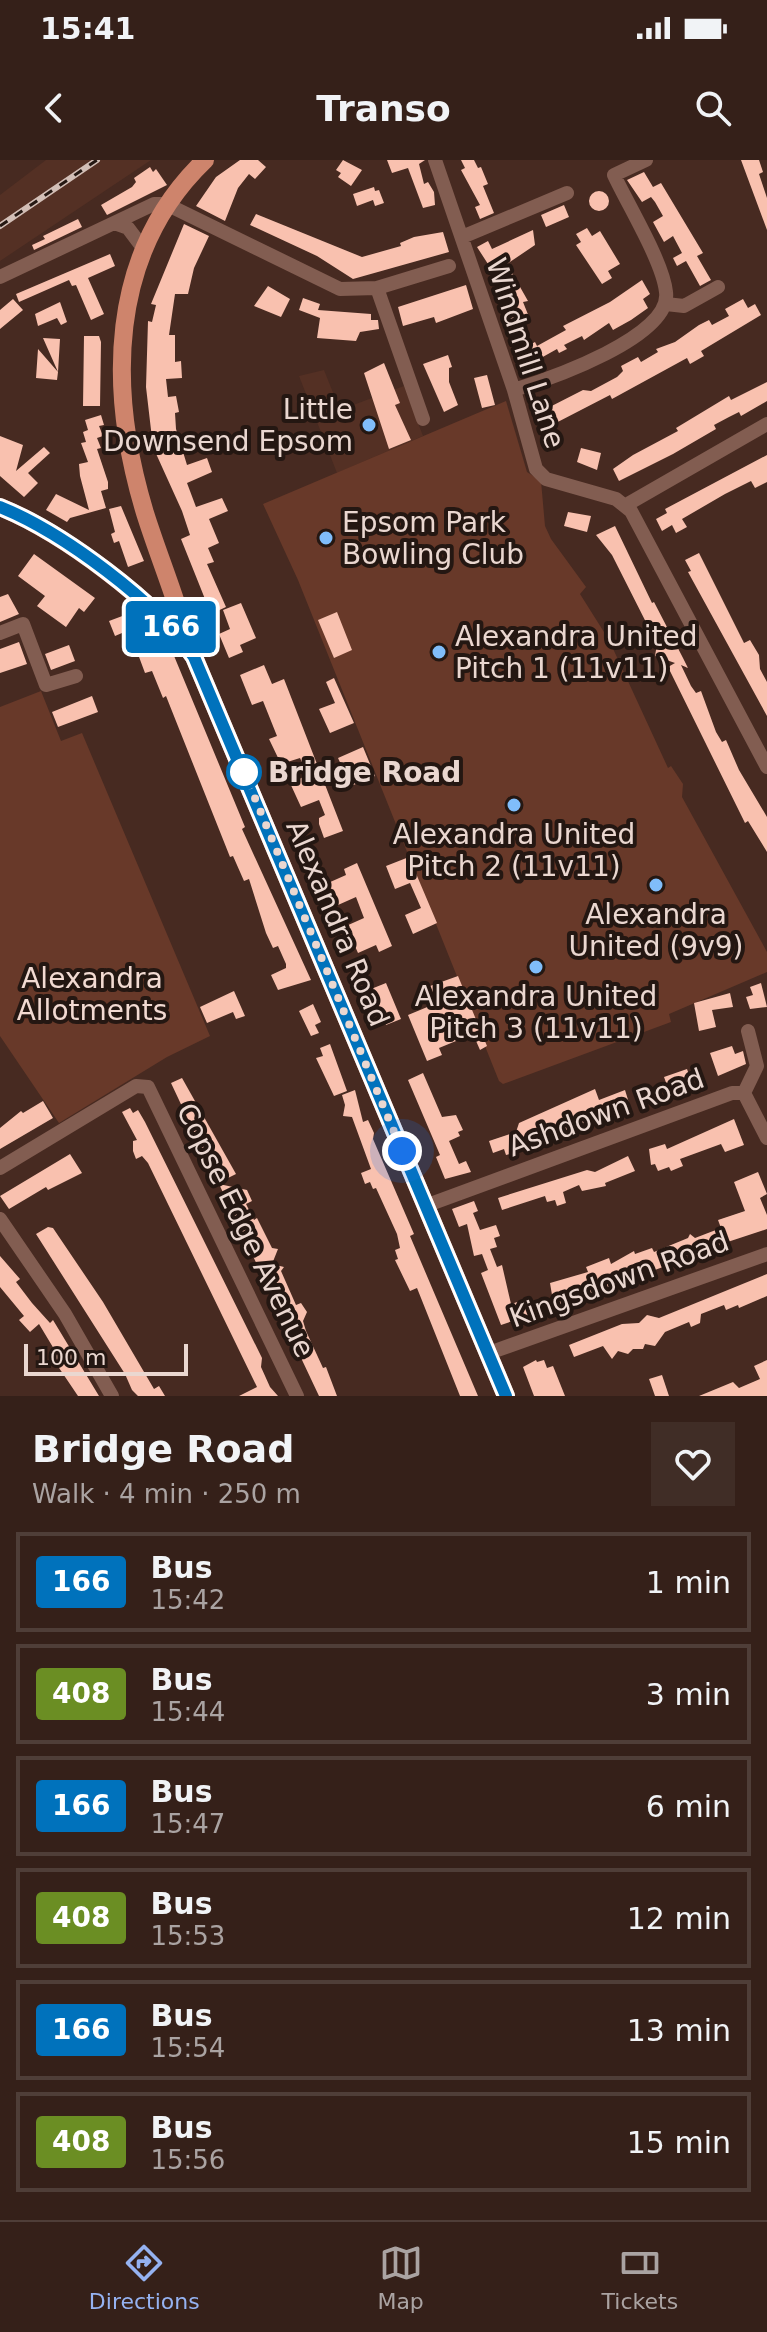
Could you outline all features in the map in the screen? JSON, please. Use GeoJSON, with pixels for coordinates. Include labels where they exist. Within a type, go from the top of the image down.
{"type":"FeatureCollection","features":[{"type":"Feature","properties":{"kind":"main road"},"geometry":{"type":"LineString","coordinates":[[171,627],[177,617],[177,606],[144,511],[130,456],[123,406],[122,327],[143,248],[166,204],[205,160]]}},
{"type":"Feature","properties":{"kind":"main road","name":"Alexandra Road"},"geometry":{"type":"LineString","coordinates":[[0,507],[51,532],[171,627],[194,657],[506,1396]]}},
{"type":"Feature","properties":{"kind":"street","name":"Windmill Lane"},"geometry":{"type":"LineString","coordinates":[[435,160],[540,475],[626,505]]}},
{"type":"Feature","properties":{"kind":"street"},"geometry":{"type":"LineString","coordinates":[[514,390],[578,366],[642,332],[653,324],[666,304],[664,283],[614,175],[646,160]]}},
{"type":"Feature","properties":{"kind":"street"},"geometry":{"type":"LineString","coordinates":[[462,237],[567,193]]}},
{"type":"Feature","properties":{"kind":"street"},"geometry":{"type":"LineString","coordinates":[[0,277],[154,204],[166,204],[327,284],[354,291],[377,288],[449,266]]}},
{"type":"Feature","properties":{"kind":"street"},"geometry":{"type":"LineString","coordinates":[[114,223],[128,228],[143,248]]}},
{"type":"Feature","properties":{"kind":"street"},"geometry":{"type":"LineString","coordinates":[[666,304],[684,306],[718,287]]}},
{"type":"Feature","properties":{"kind":"street"},"geometry":{"type":"LineString","coordinates":[[377,288],[423,419]]}},
{"type":"Feature","properties":{"kind":"street"},"geometry":{"type":"LineString","coordinates":[[767,424],[626,505],[767,767]]}},
{"type":"Feature","properties":{"kind":"street"},"geometry":{"type":"LineString","coordinates":[[0,633],[23,624],[46,685],[76,676]]}},
{"type":"Feature","properties":{"kind":"street","name":"Ashdown Road"},"geometry":{"type":"LineString","coordinates":[[425,1206],[732,1093],[744,1093],[757,1066],[748,1031]]}},
{"type":"Feature","properties":{"kind":"street","name":"Copse Edge Avenue"},"geometry":{"type":"LineString","coordinates":[[0,1168],[136,1086],[148,1087],[297,1396]]}},
{"type":"Feature","properties":{"kind":"street"},"geometry":{"type":"LineString","coordinates":[[744,1093],[767,1138]]}},
{"type":"Feature","properties":{"kind":"street"},"geometry":{"type":"LineString","coordinates":[[0,1219],[65,1314],[112,1396]]}},
{"type":"Feature","properties":{"kind":"street","name":"Kingsdown Road"},"geometry":{"type":"LineString","coordinates":[[489,1353],[767,1254]]}},
{"type":"Feature","properties":{"kind":"shaded area"},"geometry":{"type":"Polygon","coordinates":[[[46,160],[151,160],[0,261],[0,195],[46,160]]]}},
{"type":"Feature","properties":{"kind":"shaded area","name":"Little Downsend Epsom"},"geometry":{"type":"Polygon","coordinates":[[[324,370],[340,410],[404,386],[423,436],[337,473],[299,376],[324,370]]]}},
{"type":"Feature","properties":{"kind":"green space"},"geometry":{"type":"Polygon","coordinates":[[[506,401],[527,472],[541,481],[545,526],[586,587],[580,594],[609,640],[668,768],[671,766],[683,784],[682,797],[767,952],[767,972],[669,1014],[671,1022],[503,1084],[499,1081],[298,580],[263,504],[506,401]]]}},
{"type":"Feature","properties":{"kind":"green space","name":"Alexandra Allotments"},"geometry":{"type":"Polygon","coordinates":[[[41,691],[61,741],[82,733],[210,1036],[167,1057],[59,1123],[0,1036],[0,707],[41,691]]]}},
{"type":"Feature","properties":{"kind":"building"},"geometry":{"type":"Polygon","coordinates":[[[240,160],[258,160],[266,167],[255,179],[249,174],[238,188],[225,221],[196,206],[216,177],[240,160]]]}},
{"type":"Feature","properties":{"kind":"building"},"geometry":{"type":"Polygon","coordinates":[[[343,160],[362,170],[351,186],[338,177],[341,173],[336,170],[343,160]]]}},
{"type":"Feature","properties":{"kind":"building"},"geometry":{"type":"Polygon","coordinates":[[[387,160],[425,160],[419,164],[424,184],[428,182],[434,192],[435,205],[423,208],[408,168],[392,173],[387,160]]]}},
{"type":"Feature","properties":{"kind":"building"},"geometry":{"type":"Polygon","coordinates":[[[461,160],[474,160],[478,168],[481,167],[488,184],[483,186],[494,213],[480,219],[475,207],[480,205],[461,170],[465,168],[461,160]]]}},
{"type":"Feature","properties":{"kind":"building"},"geometry":{"type":"Polygon","coordinates":[[[741,160],[759,160],[763,172],[759,174],[767,198],[767,230],[741,160]]]}},
{"type":"Feature","properties":{"kind":"building"},"geometry":{"type":"Polygon","coordinates":[[[150,167],[153,172],[156,169],[167,185],[107,215],[101,205],[132,187],[136,182],[134,178],[150,167]]]}},
{"type":"Feature","properties":{"kind":"building"},"geometry":{"type":"Polygon","coordinates":[[[644,172],[653,187],[661,183],[703,253],[697,256],[711,280],[700,286],[686,261],[677,266],[673,258],[682,253],[673,236],[664,242],[653,222],[663,216],[655,202],[651,197],[642,202],[627,180],[644,172]]]}},
{"type":"Feature","properties":{"kind":"building"},"geometry":{"type":"Polygon","coordinates":[[[374,187],[375,191],[379,190],[384,203],[375,206],[373,200],[357,206],[353,194],[374,187]]]}},
{"type":"Feature","properties":{"kind":"building"},"geometry":{"type":"Polygon","coordinates":[[[599,191],[606,194],[609,201],[606,208],[599,211],[592,208],[589,201],[592,194],[599,191]]]}},
{"type":"Feature","properties":{"kind":"building"},"geometry":{"type":"Polygon","coordinates":[[[564,205],[569,217],[546,227],[541,215],[564,205]]]}},
{"type":"Feature","properties":{"kind":"building"},"geometry":{"type":"Polygon","coordinates":[[[256,214],[362,257],[401,246],[400,243],[414,237],[443,232],[449,252],[353,279],[317,256],[250,225],[256,214]]]}},
{"type":"Feature","properties":{"kind":"building"},"geometry":{"type":"Polygon","coordinates":[[[78,219],[82,227],[34,250],[32,245],[45,239],[43,236],[78,219]]]}},
{"type":"Feature","properties":{"kind":"building"},"geometry":{"type":"Polygon","coordinates":[[[184,224],[209,236],[194,268],[188,294],[175,294],[169,335],[175,335],[175,362],[181,361],[182,378],[166,379],[168,397],[176,396],[179,412],[175,413],[176,429],[187,465],[207,458],[212,472],[187,483],[196,507],[222,498],[228,511],[209,519],[219,543],[208,548],[214,562],[207,564],[226,607],[211,614],[181,539],[190,535],[182,511],[153,447],[146,387],[148,321],[152,322],[156,305],[151,304],[184,224]]]}},
{"type":"Feature","properties":{"kind":"building"},"geometry":{"type":"Polygon","coordinates":[[[587,228],[592,236],[600,231],[620,264],[608,271],[612,278],[602,284],[576,245],[581,242],[576,234],[587,228]]]}},
{"type":"Feature","properties":{"kind":"building"},"geometry":{"type":"Polygon","coordinates":[[[533,230],[535,245],[507,264],[528,301],[523,302],[529,317],[523,319],[526,328],[516,333],[494,280],[497,278],[477,247],[488,241],[492,249],[533,230]]]}},
{"type":"Feature","properties":{"kind":"building"},"geometry":{"type":"Polygon","coordinates":[[[110,254],[115,266],[88,278],[104,314],[91,320],[76,285],[72,286],[69,280],[19,302],[16,294],[110,254]]]}},
{"type":"Feature","properties":{"kind":"building"},"geometry":{"type":"Polygon","coordinates":[[[642,280],[650,294],[643,299],[648,308],[631,320],[613,330],[609,323],[584,340],[582,336],[564,345],[567,349],[559,353],[557,349],[532,363],[529,357],[525,359],[520,350],[535,342],[537,346],[566,330],[563,326],[610,302],[642,280]]]}},
{"type":"Feature","properties":{"kind":"building"},"geometry":{"type":"Polygon","coordinates":[[[466,285],[473,309],[436,323],[434,317],[403,326],[398,307],[466,285]]]}},
{"type":"Feature","properties":{"kind":"building"},"geometry":{"type":"Polygon","coordinates":[[[268,286],[290,299],[281,317],[254,306],[268,286]]]}},
{"type":"Feature","properties":{"kind":"building"},"geometry":{"type":"Polygon","coordinates":[[[303,298],[320,304],[318,310],[371,314],[371,320],[378,320],[379,329],[360,332],[356,341],[317,338],[320,318],[299,310],[303,298]]]}},
{"type":"Feature","properties":{"kind":"building"},"geometry":{"type":"Polygon","coordinates":[[[13,299],[23,310],[0,329],[0,310],[13,299]]]}},
{"type":"Feature","properties":{"kind":"building"},"geometry":{"type":"Polygon","coordinates":[[[743,299],[748,308],[755,304],[761,315],[701,351],[704,356],[690,364],[687,358],[612,399],[610,395],[550,426],[548,422],[543,425],[536,414],[617,377],[623,371],[621,366],[638,357],[641,362],[658,352],[656,349],[675,342],[699,325],[709,320],[712,325],[729,316],[725,309],[743,299]]]}},
{"type":"Feature","properties":{"kind":"building"},"geometry":{"type":"Polygon","coordinates":[[[60,302],[67,322],[61,325],[57,318],[38,326],[35,314],[60,302]]]}},
{"type":"Feature","properties":{"kind":"building"},"geometry":{"type":"Polygon","coordinates":[[[84,336],[99,336],[101,342],[100,406],[83,406],[84,336]]]}},
{"type":"Feature","properties":{"kind":"building"},"geometry":{"type":"Polygon","coordinates":[[[43,338],[60,339],[58,372],[43,338]]]}},
{"type":"Feature","properties":{"kind":"building"},"geometry":{"type":"Polygon","coordinates":[[[38,349],[58,372],[57,380],[36,378],[38,349]]]}},
{"type":"Feature","properties":{"kind":"building"},"geometry":{"type":"Polygon","coordinates":[[[448,355],[452,367],[449,368],[449,382],[458,405],[444,412],[423,364],[448,355]]]}},
{"type":"Feature","properties":{"kind":"building"},"geometry":{"type":"Polygon","coordinates":[[[384,363],[400,403],[395,405],[411,440],[389,449],[364,373],[384,363]]]}},
{"type":"Feature","properties":{"kind":"building"},"geometry":{"type":"Polygon","coordinates":[[[487,375],[495,405],[482,408],[474,378],[487,375]]]}},
{"type":"Feature","properties":{"kind":"building"},"geometry":{"type":"Polygon","coordinates":[[[767,382],[767,401],[741,416],[739,412],[714,425],[716,429],[619,481],[613,469],[633,455],[678,431],[676,428],[729,396],[731,400],[767,382]]]}},
{"type":"Feature","properties":{"kind":"building"},"geometry":{"type":"Polygon","coordinates":[[[101,415],[104,425],[99,426],[103,436],[97,438],[101,448],[97,449],[108,482],[108,489],[101,491],[106,508],[70,518],[67,522],[46,510],[56,494],[89,510],[80,476],[79,464],[88,462],[81,443],[86,442],[83,432],[88,430],[85,420],[101,415]]]}},
{"type":"Feature","properties":{"kind":"building"},"geometry":{"type":"Polygon","coordinates":[[[0,436],[23,445],[16,471],[44,447],[50,453],[28,473],[38,483],[24,497],[0,476],[0,436]]]}},
{"type":"Feature","properties":{"kind":"building"},"geometry":{"type":"Polygon","coordinates":[[[581,448],[601,453],[597,470],[577,462],[581,448]]]}},
{"type":"Feature","properties":{"kind":"building"},"geometry":{"type":"Polygon","coordinates":[[[767,455],[767,482],[755,488],[751,481],[725,494],[682,519],[687,527],[676,533],[672,525],[662,531],[656,519],[667,513],[665,509],[767,455]]]}},
{"type":"Feature","properties":{"kind":"building"},"geometry":{"type":"Polygon","coordinates":[[[121,506],[144,561],[128,567],[119,541],[114,543],[111,534],[115,532],[109,509],[121,506]]]}},
{"type":"Feature","properties":{"kind":"building"},"geometry":{"type":"Polygon","coordinates":[[[568,512],[591,516],[587,532],[564,526],[568,512]]]}},
{"type":"Feature","properties":{"kind":"building"},"geometry":{"type":"Polygon","coordinates":[[[615,526],[688,668],[681,665],[691,686],[696,693],[701,691],[716,732],[722,742],[726,740],[739,770],[767,817],[767,852],[748,821],[745,823],[668,667],[675,663],[655,656],[657,644],[612,555],[596,535],[615,526]]]}},
{"type":"Feature","properties":{"kind":"building"},"geometry":{"type":"Polygon","coordinates":[[[699,553],[744,643],[750,640],[759,655],[760,669],[767,682],[767,716],[688,572],[691,571],[685,560],[699,553]]]}},
{"type":"Feature","properties":{"kind":"building"},"geometry":{"type":"Polygon","coordinates":[[[34,554],[95,598],[84,612],[79,608],[66,627],[37,606],[45,596],[18,576],[34,554]]]}},
{"type":"Feature","properties":{"kind":"building"},"geometry":{"type":"Polygon","coordinates":[[[8,594],[19,614],[0,622],[0,597],[8,594]]]}},
{"type":"Feature","properties":{"kind":"building"},"geometry":{"type":"Polygon","coordinates":[[[241,603],[256,638],[240,645],[243,652],[229,658],[219,634],[230,629],[223,610],[241,603]]]}},
{"type":"Feature","properties":{"kind":"building"},"geometry":{"type":"Polygon","coordinates":[[[133,612],[140,630],[149,626],[164,654],[172,651],[245,827],[242,829],[311,980],[278,990],[271,975],[286,968],[286,964],[278,946],[273,948],[266,933],[249,879],[244,881],[233,856],[230,857],[166,696],[163,698],[152,671],[145,673],[129,630],[115,636],[109,621],[133,612]]]}},
{"type":"Feature","properties":{"kind":"building"},"geometry":{"type":"Polygon","coordinates":[[[337,612],[352,650],[334,658],[318,620],[337,612]]]}},
{"type":"Feature","properties":{"kind":"building"},"geometry":{"type":"Polygon","coordinates":[[[19,642],[27,664],[0,673],[0,649],[19,642]]]}},
{"type":"Feature","properties":{"kind":"building"},"geometry":{"type":"Polygon","coordinates":[[[69,645],[75,661],[51,670],[45,654],[69,645]]]}},
{"type":"Feature","properties":{"kind":"building"},"geometry":{"type":"Polygon","coordinates":[[[264,665],[272,684],[284,679],[343,831],[324,838],[319,818],[325,815],[319,800],[301,807],[290,783],[308,775],[300,758],[281,764],[269,739],[277,736],[263,701],[252,705],[240,675],[264,665]]]}},
{"type":"Feature","properties":{"kind":"building"},"geometry":{"type":"Polygon","coordinates":[[[334,678],[354,723],[330,733],[319,709],[335,703],[326,682],[334,678]]]}},
{"type":"Feature","properties":{"kind":"building"},"geometry":{"type":"Polygon","coordinates":[[[92,696],[98,712],[58,727],[52,712],[92,696]]]}},
{"type":"Feature","properties":{"kind":"building"},"geometry":{"type":"Polygon","coordinates":[[[363,747],[375,776],[351,786],[338,758],[363,747]]]}},
{"type":"Feature","properties":{"kind":"building"},"geometry":{"type":"Polygon","coordinates":[[[409,857],[437,923],[413,934],[405,915],[421,908],[410,883],[395,889],[386,866],[409,857]]]}},
{"type":"Feature","properties":{"kind":"building"},"geometry":{"type":"Polygon","coordinates":[[[357,863],[392,946],[379,952],[376,945],[358,953],[346,926],[364,918],[356,897],[338,905],[328,883],[346,875],[344,869],[357,863]]]}},
{"type":"Feature","properties":{"kind":"building"},"geometry":{"type":"Polygon","coordinates":[[[458,976],[487,1046],[480,1050],[473,1034],[439,1048],[442,1055],[427,1061],[408,1015],[437,1003],[430,986],[458,976]]]}},
{"type":"Feature","properties":{"kind":"building"},"geometry":{"type":"Polygon","coordinates":[[[386,983],[401,1019],[386,1025],[371,989],[386,983]]]}},
{"type":"Feature","properties":{"kind":"building"},"geometry":{"type":"Polygon","coordinates":[[[761,983],[767,1007],[750,1009],[746,997],[753,995],[750,987],[761,983]]]}},
{"type":"Feature","properties":{"kind":"building"},"geometry":{"type":"Polygon","coordinates":[[[234,991],[245,1016],[236,1019],[233,1012],[207,1023],[200,1007],[234,991]]]}},
{"type":"Feature","properties":{"kind":"building"},"geometry":{"type":"Polygon","coordinates":[[[730,993],[733,1007],[712,1010],[716,1027],[699,1031],[694,1003],[730,993]]]}},
{"type":"Feature","properties":{"kind":"building"},"geometry":{"type":"Polygon","coordinates":[[[313,1004],[321,1022],[315,1025],[319,1033],[311,1036],[299,1011],[313,1004]]]}},
{"type":"Feature","properties":{"kind":"building"},"geometry":{"type":"Polygon","coordinates":[[[330,1044],[347,1091],[334,1096],[316,1058],[323,1056],[320,1048],[330,1044]]]}},
{"type":"Feature","properties":{"kind":"building"},"geometry":{"type":"Polygon","coordinates":[[[732,1046],[735,1054],[743,1051],[746,1064],[718,1076],[710,1053],[732,1046]]]}},
{"type":"Feature","properties":{"kind":"building"},"geometry":{"type":"Polygon","coordinates":[[[687,1069],[693,1086],[678,1092],[676,1085],[668,1088],[664,1077],[687,1069]]]}},
{"type":"Feature","properties":{"kind":"building"},"geometry":{"type":"Polygon","coordinates":[[[423,1073],[442,1117],[456,1115],[463,1130],[458,1132],[460,1136],[449,1141],[459,1164],[466,1161],[471,1172],[445,1179],[436,1157],[440,1155],[408,1080],[423,1073]]]}},
{"type":"Feature","properties":{"kind":"building"},"geometry":{"type":"Polygon","coordinates":[[[182,1078],[236,1174],[218,1183],[171,1083],[182,1078]]]}},
{"type":"Feature","properties":{"kind":"building"},"geometry":{"type":"Polygon","coordinates":[[[595,1089],[599,1100],[625,1090],[629,1103],[613,1114],[610,1108],[594,1114],[596,1118],[544,1139],[546,1144],[506,1155],[504,1149],[493,1153],[489,1141],[516,1132],[519,1123],[595,1089]]]}},
{"type":"Feature","properties":{"kind":"building"},"geometry":{"type":"Polygon","coordinates":[[[355,1090],[363,1122],[368,1120],[374,1133],[373,1139],[414,1234],[410,1236],[478,1396],[460,1396],[417,1288],[410,1291],[395,1260],[398,1259],[395,1250],[400,1248],[397,1234],[376,1188],[373,1189],[370,1182],[365,1184],[361,1173],[371,1169],[352,1117],[343,1116],[345,1105],[342,1095],[355,1090]]]}},
{"type":"Feature","properties":{"kind":"building"},"geometry":{"type":"Polygon","coordinates":[[[43,1101],[53,1118],[0,1149],[0,1128],[21,1111],[23,1113],[43,1101]]]}},
{"type":"Feature","properties":{"kind":"building"},"geometry":{"type":"Polygon","coordinates":[[[130,1108],[133,1113],[138,1110],[145,1122],[262,1358],[261,1367],[270,1387],[278,1396],[239,1396],[257,1387],[148,1163],[142,1156],[136,1159],[133,1141],[137,1140],[122,1112],[130,1108]]]}},
{"type":"Feature","properties":{"kind":"building"},"geometry":{"type":"Polygon","coordinates":[[[734,1119],[744,1145],[725,1152],[721,1144],[680,1159],[683,1166],[671,1171],[669,1167],[658,1171],[655,1164],[651,1165],[649,1149],[665,1144],[667,1149],[734,1119]]]}},
{"type":"Feature","properties":{"kind":"building"},"geometry":{"type":"Polygon","coordinates":[[[70,1154],[82,1173],[48,1190],[46,1187],[9,1209],[0,1196],[70,1154]]]}},
{"type":"Feature","properties":{"kind":"building"},"geometry":{"type":"Polygon","coordinates":[[[628,1156],[635,1171],[605,1183],[606,1186],[582,1191],[579,1185],[563,1192],[566,1203],[557,1206],[555,1200],[547,1202],[545,1196],[502,1210],[498,1198],[587,1170],[595,1172],[628,1156]]]}},
{"type":"Feature","properties":{"kind":"building"},"geometry":{"type":"Polygon","coordinates":[[[758,1172],[767,1194],[760,1198],[767,1215],[767,1229],[676,1259],[677,1262],[554,1307],[550,1283],[588,1272],[586,1267],[609,1258],[611,1264],[634,1251],[635,1254],[652,1248],[654,1252],[688,1238],[690,1234],[695,1238],[721,1228],[718,1220],[745,1211],[734,1182],[758,1172]]]}},
{"type":"Feature","properties":{"kind":"building"},"geometry":{"type":"Polygon","coordinates":[[[219,1184],[247,1190],[252,1201],[246,1204],[254,1220],[257,1218],[272,1248],[278,1249],[272,1264],[284,1267],[281,1271],[296,1305],[301,1303],[307,1312],[303,1321],[306,1331],[323,1368],[326,1367],[337,1396],[319,1396],[219,1184]]]}},
{"type":"Feature","properties":{"kind":"building"},"geometry":{"type":"Polygon","coordinates":[[[474,1201],[478,1211],[473,1213],[480,1230],[496,1225],[500,1236],[494,1238],[497,1247],[490,1249],[497,1267],[502,1265],[511,1304],[527,1299],[533,1314],[501,1325],[481,1273],[488,1270],[482,1254],[474,1256],[467,1224],[459,1227],[452,1209],[474,1201]]]}},
{"type":"Feature","properties":{"kind":"building"},"geometry":{"type":"Polygon","coordinates":[[[48,1227],[53,1228],[103,1302],[154,1389],[159,1386],[165,1396],[138,1396],[132,1390],[125,1374],[36,1234],[48,1227]]]}},
{"type":"Feature","properties":{"kind":"building"},"geometry":{"type":"Polygon","coordinates":[[[0,1256],[20,1279],[16,1282],[32,1303],[50,1323],[53,1320],[99,1396],[78,1396],[53,1359],[54,1349],[39,1324],[30,1332],[19,1320],[24,1316],[0,1287],[0,1256]]]}},
{"type":"Feature","properties":{"kind":"building"},"geometry":{"type":"Polygon","coordinates":[[[767,1274],[767,1296],[739,1308],[738,1305],[726,1310],[724,1305],[701,1314],[700,1323],[691,1327],[689,1322],[665,1332],[655,1346],[645,1344],[643,1349],[633,1349],[628,1354],[618,1351],[612,1359],[603,1346],[574,1357],[569,1345],[622,1324],[639,1323],[647,1315],[659,1318],[767,1274]]]}},
{"type":"Feature","properties":{"kind":"building"},"geometry":{"type":"Polygon","coordinates":[[[536,1360],[544,1360],[547,1368],[553,1366],[565,1396],[534,1396],[523,1367],[536,1360]]]}},
{"type":"Feature","properties":{"kind":"building"},"geometry":{"type":"Polygon","coordinates":[[[767,1360],[767,1396],[699,1396],[733,1382],[739,1388],[760,1379],[754,1366],[767,1360]]]}},
{"type":"Feature","properties":{"kind":"building"},"geometry":{"type":"Polygon","coordinates":[[[662,1375],[669,1396],[655,1396],[649,1379],[662,1375]]]}},
{"type":"Feature","properties":{"kind":"railway"},"geometry":{"type":"LineString","coordinates":[[0,226],[97,160]]}},
{"type":"Feature","properties":{"kind":"bus line","name":"166"},"geometry":{"type":"LineString","coordinates":[[0,507],[51,532],[123,586],[171,627],[194,657],[506,1396]]}},
{"type":"Feature","properties":{"kind":"place","name":"Little Downsend Epsom"},"geometry":{"type":"Point","coordinates":[369,425]}},
{"type":"Feature","properties":{"kind":"place","name":"Epsom Park Bowling Club"},"geometry":{"type":"Point","coordinates":[326,538]}},
{"type":"Feature","properties":{"kind":"place","name":"Alexandra United Pitch 1 (11v11)"},"geometry":{"type":"Point","coordinates":[439,652]}},
{"type":"Feature","properties":{"kind":"place","name":"Bridge Road"},"geometry":{"type":"Point","coordinates":[244,772]}},
{"type":"Feature","properties":{"kind":"place","name":"Alexandra United Pitch 2 (11v11)"},"geometry":{"type":"Point","coordinates":[514,805]}},
{"type":"Feature","properties":{"kind":"place","name":"Alexandra United (9v9)"},"geometry":{"type":"Point","coordinates":[656,885]}},
{"type":"Feature","properties":{"kind":"place","name":"Alexandra United Pitch 3 (11v11)"},"geometry":{"type":"Point","coordinates":[536,967]}},
{"type":"Feature","properties":{"kind":"route"},"geometry":{"type":"LineString","coordinates":[[244,772],[402,1151]]}}]}
